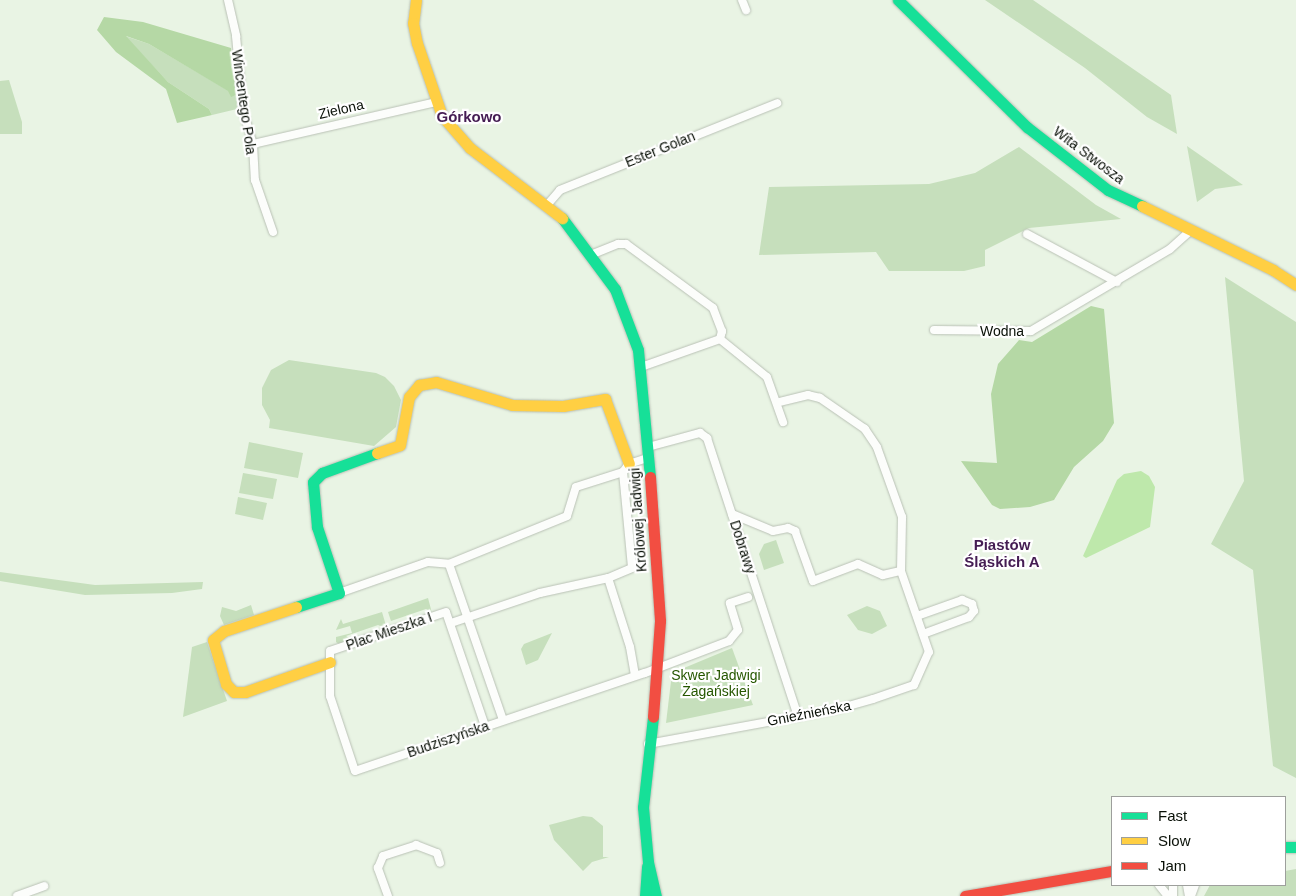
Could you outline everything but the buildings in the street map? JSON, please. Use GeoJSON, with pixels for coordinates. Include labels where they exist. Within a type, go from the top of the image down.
{"type":"FeatureCollection","features":[{"type":"Feature","properties":{"kind":"street","name":"Wincentego Pola"},"geometry":{"type":"LineString","coordinates":[[228,0],[236,36],[243,110],[253,144],[255,180],[273,232]]}},
{"type":"Feature","properties":{"kind":"street"},"geometry":{"type":"LineString","coordinates":[[416,0],[414,32],[436,102],[451,130],[470,148],[548,204]]}},
{"type":"Feature","properties":{"kind":"street"},"geometry":{"type":"LineString","coordinates":[[742,0],[746,10]]}},
{"type":"Feature","properties":{"kind":"street","name":"Wita Stwosza"},"geometry":{"type":"LineString","coordinates":[[898,0],[1027,127],[1081,170],[1132,204],[1273,270],[1296,285]]}},
{"type":"Feature","properties":{"kind":"street","name":"Zielona"},"geometry":{"type":"LineString","coordinates":[[253,144],[436,102]]}},
{"type":"Feature","properties":{"kind":"street","name":"Ester Golan"},"geometry":{"type":"LineString","coordinates":[[548,204],[560,190],[777,103]]}},
{"type":"Feature","properties":{"kind":"street","name":"Królowej Jadwigi"},"geometry":{"type":"LineString","coordinates":[[548,204],[572,227],[593,254],[622,303],[641,367],[659,613],[659,668],[648,744],[643,807],[648,862],[656,896]]}},
{"type":"Feature","properties":{"kind":"street","name":"Wodna"},"geometry":{"type":"LineString","coordinates":[[934,330],[1031,331],[1170,249],[1190,231]]}},
{"type":"Feature","properties":{"kind":"street"},"geometry":{"type":"LineString","coordinates":[[1027,234],[1117,282]]}},
{"type":"Feature","properties":{"kind":"street"},"geometry":{"type":"LineString","coordinates":[[593,254],[618,244],[626,244],[713,308],[722,331],[720,339]]}},
{"type":"Feature","properties":{"kind":"street"},"geometry":{"type":"LineString","coordinates":[[641,367],[720,339]]}},
{"type":"Feature","properties":{"kind":"street"},"geometry":{"type":"LineString","coordinates":[[720,339],[767,377],[783,422]]}},
{"type":"Feature","properties":{"kind":"street"},"geometry":{"type":"LineString","coordinates":[[339,593],[317,527],[313,482],[322,473],[400,445],[409,396],[419,385],[436,382],[464,388],[478,397],[512,405],[563,406],[606,399],[626,468],[632,568],[608,578],[540,593],[450,623]]}},
{"type":"Feature","properties":{"kind":"street","name":"Gnieźnieńska"},"geometry":{"type":"LineString","coordinates":[[648,744],[854,705],[914,685],[929,652],[901,571],[902,517],[878,446],[865,429],[820,398],[808,395],[777,403]]}},
{"type":"Feature","properties":{"kind":"street","name":"Dobrawy"},"geometry":{"type":"LineString","coordinates":[[648,452],[700,433],[707,438],[798,716]]}},
{"type":"Feature","properties":{"kind":"street"},"geometry":{"type":"LineString","coordinates":[[330,656],[239,692],[226,684],[213,640],[224,631],[428,562],[448,564],[532,530],[569,514],[576,487],[626,468],[648,452]]}},
{"type":"Feature","properties":{"kind":"street"},"geometry":{"type":"LineString","coordinates":[[732,514],[773,531],[788,528],[795,531],[813,581],[858,564],[883,574],[901,571]]}},
{"type":"Feature","properties":{"kind":"street"},"geometry":{"type":"LineString","coordinates":[[448,564],[503,720]]}},
{"type":"Feature","properties":{"kind":"street"},"geometry":{"type":"LineString","coordinates":[[608,578],[630,647],[635,676]]}},
{"type":"Feature","properties":{"kind":"street","name":"Budziszyńska"},"geometry":{"type":"LineString","coordinates":[[330,656],[330,696],[356,771],[659,668],[735,638],[738,630],[730,603],[748,597]]}},
{"type":"Feature","properties":{"kind":"street"},"geometry":{"type":"LineString","coordinates":[[916,616],[962,600],[972,604],[974,612],[969,618],[923,634]]}},
{"type":"Feature","properties":{"kind":"street","name":"Plac Mieszka I"},"geometry":{"type":"LineString","coordinates":[[330,656],[446,612],[485,726]]}},
{"type":"Feature","properties":{"kind":"street"},"geometry":{"type":"LineString","coordinates":[[388,896],[378,868],[383,856],[416,845],[436,853],[440,863]]}},
{"type":"Feature","properties":{"kind":"street","name":"Królowej Jadwigi"},"geometry":{"type":"LineString","coordinates":[[645,896],[648,862]]}},
{"type":"Feature","properties":{"kind":"street"},"geometry":{"type":"LineString","coordinates":[[965,896],[1111,871]]}},
{"type":"Feature","properties":{"kind":"street"},"geometry":{"type":"LineString","coordinates":[[17,896],[44,886]]}},
{"type":"Feature","properties":{"kind":"street"},"geometry":{"type":"LineString","coordinates":[[1159,886],[1168,896]]}},
{"type":"Feature","properties":{"kind":"green space"},"geometry":{"type":"Polygon","coordinates":[[[985,0],[1033,0],[1171,95],[1177,134],[1147,117],[1085,68],[985,0]]]}},
{"type":"Feature","properties":{"kind":"green space"},"geometry":{"type":"Polygon","coordinates":[[[125,36],[149,44],[229,91],[231,96],[236,95],[237,109],[212,115],[209,109],[168,82],[125,36]]]}},
{"type":"Feature","properties":{"kind":"green space"},"geometry":{"type":"Polygon","coordinates":[[[9,80],[22,122],[22,134],[0,134],[0,81],[9,80]]]}},
{"type":"Feature","properties":{"kind":"green space"},"geometry":{"type":"Polygon","coordinates":[[[1187,146],[1243,185],[1215,189],[1197,202],[1187,146]]]}},
{"type":"Feature","properties":{"kind":"green space"},"geometry":{"type":"Polygon","coordinates":[[[1019,147],[1096,205],[1121,219],[1029,228],[985,250],[985,266],[964,271],[889,271],[876,252],[759,255],[769,187],[929,184],[975,173],[1019,147]]]}},
{"type":"Feature","properties":{"kind":"green space"},"geometry":{"type":"Polygon","coordinates":[[[1225,277],[1296,322],[1296,778],[1273,766],[1253,570],[1211,544],[1244,481],[1225,277]]]}},
{"type":"Feature","properties":{"kind":"green space"},"geometry":{"type":"Polygon","coordinates":[[[289,360],[376,373],[385,377],[394,386],[401,400],[396,427],[374,446],[269,428],[270,420],[262,405],[262,388],[271,370],[289,360]]]}},
{"type":"Feature","properties":{"kind":"green space"},"geometry":{"type":"Polygon","coordinates":[[[249,442],[303,453],[298,478],[244,468],[249,442]]]}},
{"type":"Feature","properties":{"kind":"green space"},"geometry":{"type":"Polygon","coordinates":[[[243,473],[277,479],[273,499],[239,493],[243,473]]]}},
{"type":"Feature","properties":{"kind":"green space"},"geometry":{"type":"Polygon","coordinates":[[[238,497],[267,503],[263,520],[235,514],[238,497]]]}},
{"type":"Feature","properties":{"kind":"green space"},"geometry":{"type":"Polygon","coordinates":[[[776,540],[784,563],[764,570],[759,554],[764,544],[776,540]]]}},
{"type":"Feature","properties":{"kind":"green space"},"geometry":{"type":"Polygon","coordinates":[[[0,572],[95,585],[203,582],[202,589],[172,593],[85,595],[0,581],[0,572]]]}},
{"type":"Feature","properties":{"kind":"green space"},"geometry":{"type":"Polygon","coordinates":[[[428,598],[432,613],[426,609],[391,621],[388,612],[428,598]]]}},
{"type":"Feature","properties":{"kind":"green space"},"geometry":{"type":"Polygon","coordinates":[[[251,605],[254,615],[224,625],[220,616],[222,607],[236,611],[251,605]]]}},
{"type":"Feature","properties":{"kind":"green space"},"geometry":{"type":"Polygon","coordinates":[[[867,606],[880,611],[887,626],[872,634],[858,630],[847,615],[867,606]]]}},
{"type":"Feature","properties":{"kind":"green space"},"geometry":{"type":"Polygon","coordinates":[[[382,612],[387,629],[378,625],[346,636],[352,640],[339,644],[336,642],[336,637],[352,633],[350,626],[336,630],[341,619],[343,624],[382,612]]]}},
{"type":"Feature","properties":{"kind":"green space"},"geometry":{"type":"Polygon","coordinates":[[[552,633],[538,660],[526,665],[521,649],[524,644],[552,633]]]}},
{"type":"Feature","properties":{"kind":"green space"},"geometry":{"type":"Polygon","coordinates":[[[207,642],[227,701],[183,717],[192,647],[207,642]]]}},
{"type":"Feature","properties":{"kind":"green space","name":"Skwer Jadwigi Żagańskiej"},"geometry":{"type":"Polygon","coordinates":[[[732,648],[753,705],[666,723],[672,673],[732,648]]]}},
{"type":"Feature","properties":{"kind":"green space"},"geometry":{"type":"Polygon","coordinates":[[[583,816],[592,817],[603,826],[603,857],[609,857],[592,862],[583,871],[554,840],[549,825],[583,816]]]}},
{"type":"Feature","properties":{"kind":"green space"},"geometry":{"type":"Polygon","coordinates":[[[1296,869],[1296,896],[1204,896],[1209,886],[1286,886],[1286,871],[1296,869]]]}},
{"type":"Feature","properties":{"kind":"shaded area"},"geometry":{"type":"Polygon","coordinates":[[[104,17],[143,22],[231,48],[236,95],[231,97],[228,91],[149,44],[126,36],[168,82],[209,109],[212,115],[177,123],[166,89],[116,52],[97,30],[104,17]]]}},
{"type":"Feature","properties":{"kind":"shaded area"},"geometry":{"type":"Polygon","coordinates":[[[1091,306],[1104,309],[1114,423],[1103,441],[1074,467],[1054,500],[1030,507],[1000,509],[992,505],[961,461],[997,463],[991,394],[998,364],[1019,340],[1032,342],[1091,306]]]}},
{"type":"Feature","properties":{"kind":"shaded area"},"geometry":{"type":"Polygon","coordinates":[[[1141,471],[1149,476],[1155,487],[1150,527],[1086,558],[1083,556],[1117,480],[1124,474],[1141,471]]]}},
{"type":"Feature","properties":{"kind":"traffic: fast"},"geometry":{"type":"LineString","coordinates":[[898,0],[1027,127],[1108,190],[1142,206]]}},
{"type":"Feature","properties":{"kind":"traffic: fast"},"geometry":{"type":"LineString","coordinates":[[562,218],[615,289],[638,350],[650,477]]}},
{"type":"Feature","properties":{"kind":"traffic: fast"},"geometry":{"type":"LineString","coordinates":[[296,607],[339,593],[317,527],[313,482],[322,473],[377,453]]}},
{"type":"Feature","properties":{"kind":"traffic: fast"},"geometry":{"type":"LineString","coordinates":[[653,717],[643,807],[648,862],[656,896]]}},
{"type":"Feature","properties":{"kind":"traffic: fast"},"geometry":{"type":"LineString","coordinates":[[1286,847],[1296,847]]}},
{"type":"Feature","properties":{"kind":"traffic: fast"},"geometry":{"type":"LineString","coordinates":[[645,896],[647,866]]}},
{"type":"Feature","properties":{"kind":"traffic: slow"},"geometry":{"type":"LineString","coordinates":[[416,0],[413,23],[417,43],[442,116],[470,148],[562,218]]}},
{"type":"Feature","properties":{"kind":"traffic: slow"},"geometry":{"type":"LineString","coordinates":[[1142,206],[1273,270],[1296,285]]}},
{"type":"Feature","properties":{"kind":"traffic: slow"},"geometry":{"type":"LineString","coordinates":[[377,453],[400,445],[409,397],[419,385],[436,382],[512,405],[563,406],[605,399],[629,464]]}},
{"type":"Feature","properties":{"kind":"traffic: slow"},"geometry":{"type":"LineString","coordinates":[[296,607],[224,631],[213,640],[226,684],[234,692],[245,692],[330,662]]}},
{"type":"Feature","properties":{"kind":"traffic: jam"},"geometry":{"type":"LineString","coordinates":[[650,477],[660,621],[653,717]]}},
{"type":"Feature","properties":{"kind":"traffic: jam"},"geometry":{"type":"LineString","coordinates":[[965,896],[1111,871]]}},
{"type":"Feature","properties":{"kind":"district","name":"Górkowo"},"geometry":{"type":"Point","coordinates":[469,117]}},
{"type":"Feature","properties":{"kind":"district","name":"Piastów Śląskich A"},"geometry":{"type":"Point","coordinates":[1002,552]}}]}
